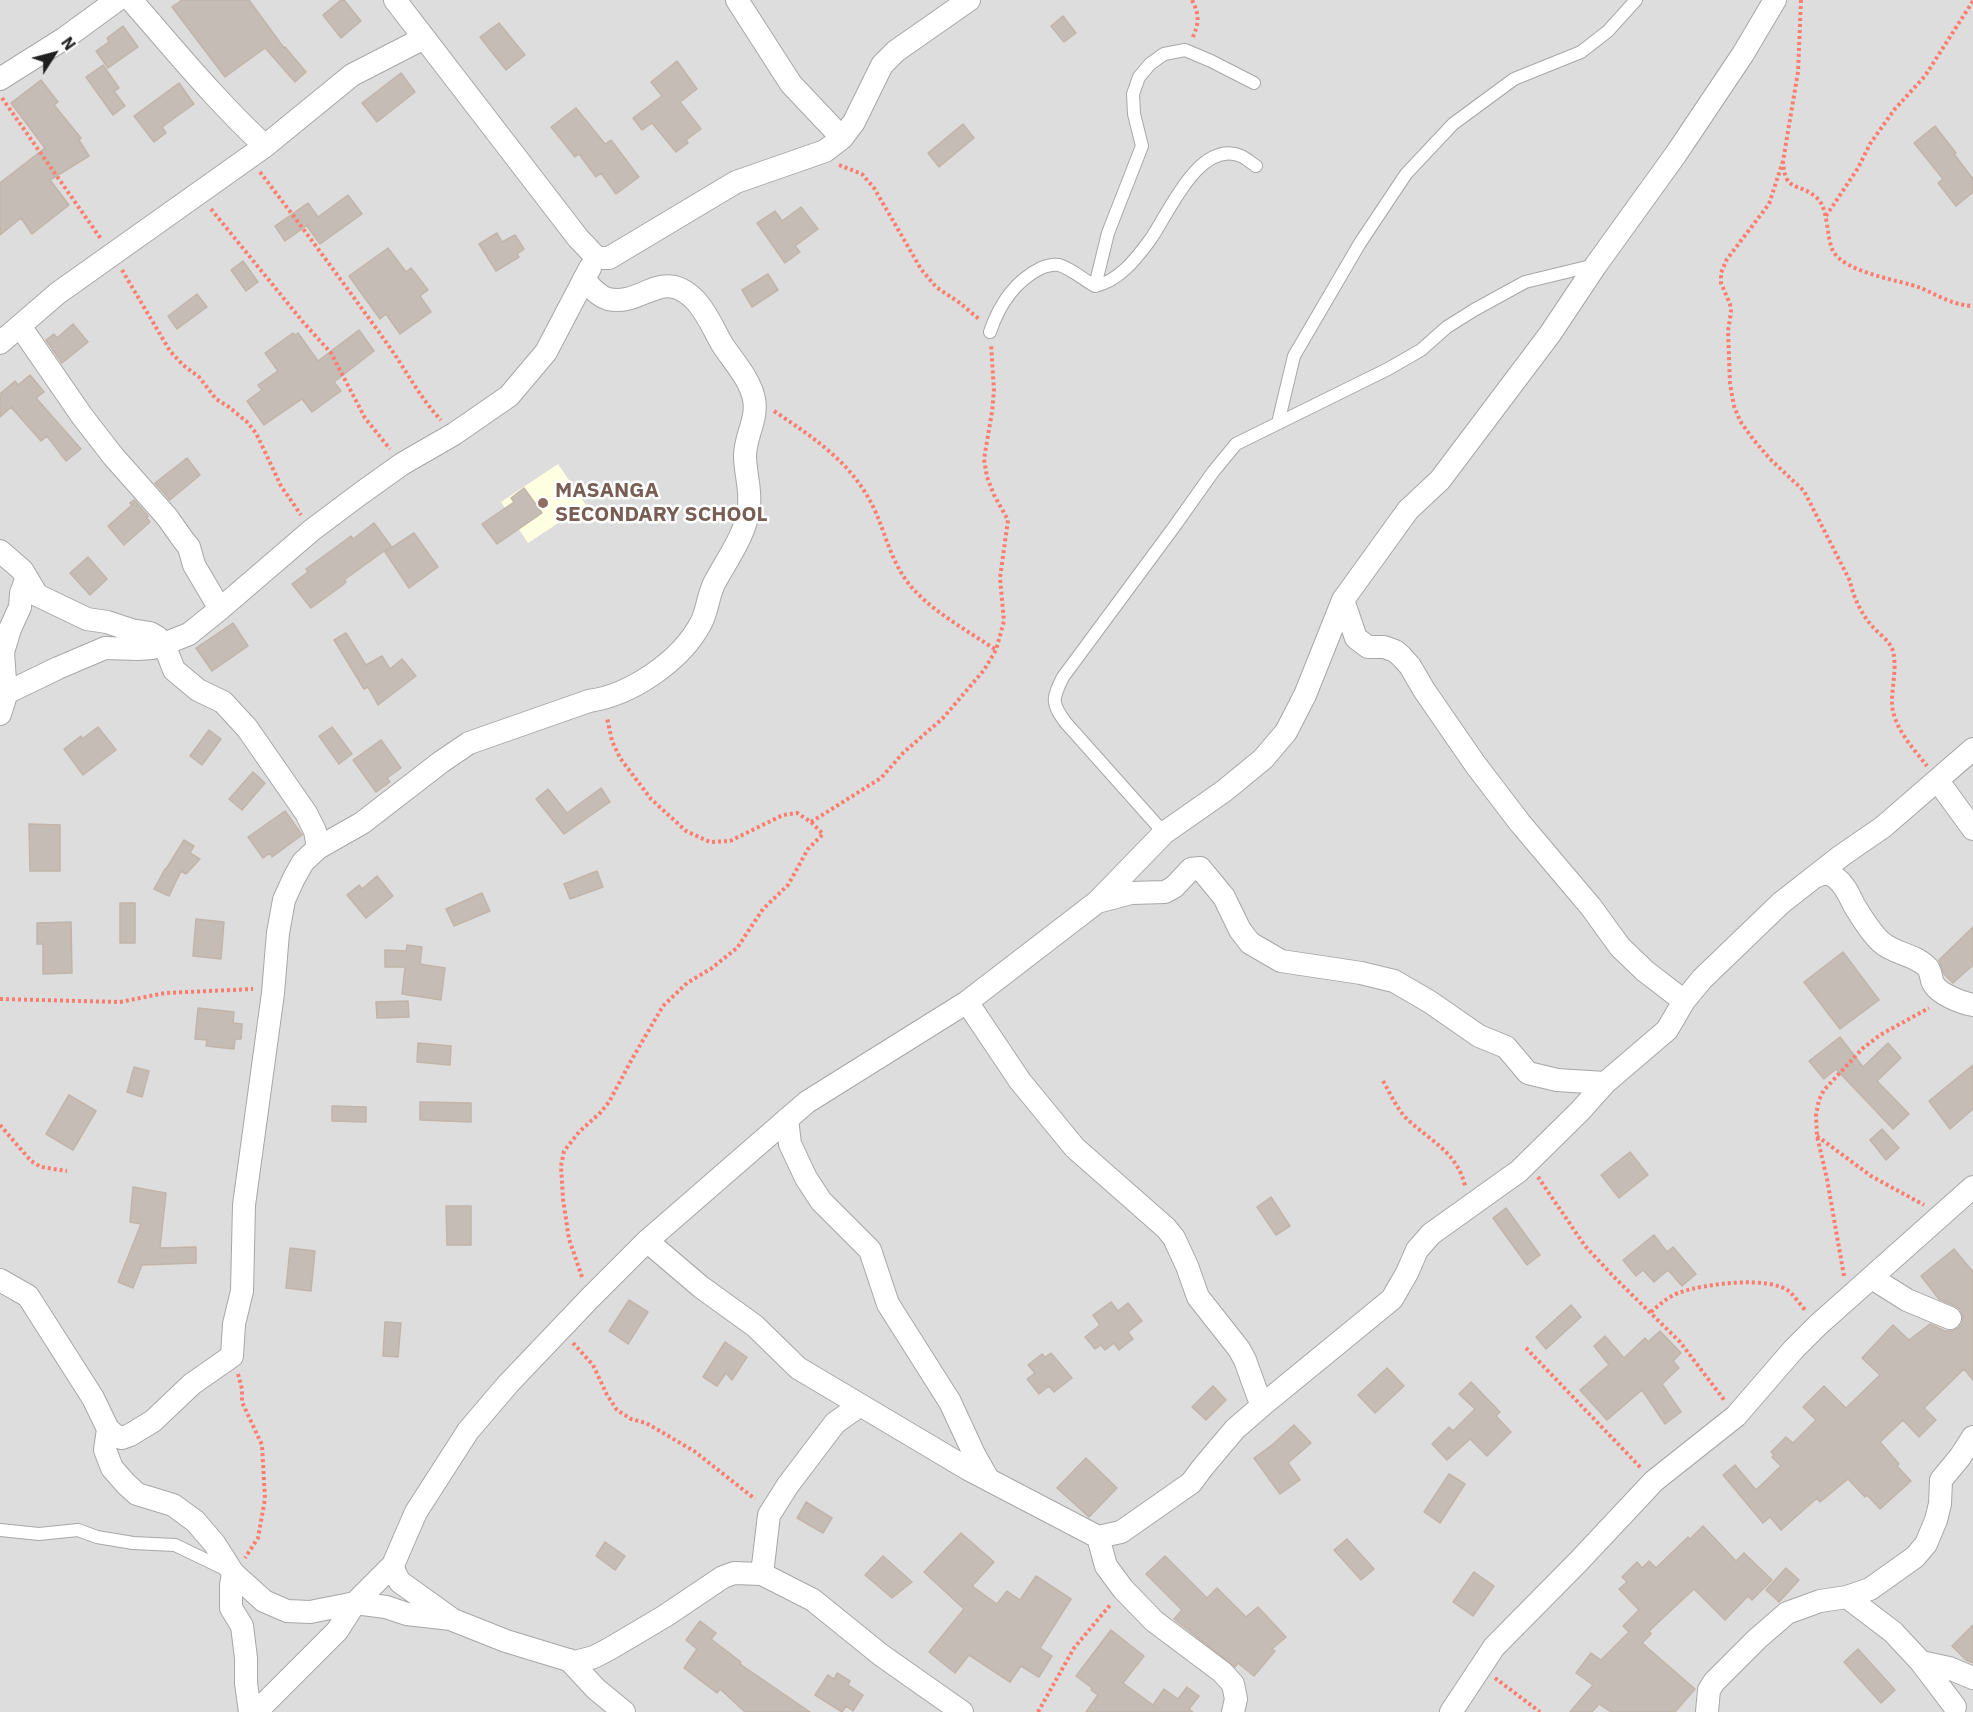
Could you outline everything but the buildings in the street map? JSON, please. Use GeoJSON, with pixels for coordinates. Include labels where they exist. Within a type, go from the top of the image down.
{"type":"FeatureCollection","features":[{"type":"Feature","properties":{"kind":"street"},"geometry":{"type":"LineString","coordinates":[[0,79],[65,38],[117,0]]}},
{"type":"Feature","properties":{"kind":"street"},"geometry":{"type":"LineString","coordinates":[[131,0],[241,124],[257,152]]}},
{"type":"Feature","properties":{"kind":"street"},"geometry":{"type":"LineString","coordinates":[[395,0],[578,238],[597,258],[609,258],[736,182],[825,151],[842,138],[854,122],[882,65],[896,51],[969,0]]}},
{"type":"Feature","properties":{"kind":"street"},"geometry":{"type":"LineString","coordinates":[[737,0],[791,84],[842,138]]}},
{"type":"Feature","properties":{"kind":"street"},"geometry":{"type":"LineString","coordinates":[[256,1712],[337,1631],[355,1603],[393,1565],[416,1512],[468,1431],[508,1384],[647,1241],[807,1102],[967,1002],[1097,902],[1164,833],[1224,791],[1263,759],[1286,732],[1305,695],[1344,600],[1408,510],[1440,480],[1550,334],[1596,265],[1676,154],[1743,54],[1775,0]]}},
{"type":"Feature","properties":{"kind":"street"},"geometry":{"type":"LineString","coordinates":[[0,343],[58,293],[257,152],[352,75],[424,38]]}},
{"type":"Feature","properties":{"kind":"street"},"geometry":{"type":"LineString","coordinates":[[2,702],[58,668],[105,648],[152,648],[189,634],[312,530],[402,464],[454,434],[509,396],[546,352],[597,258]]}},
{"type":"Feature","properties":{"kind":"street"},"geometry":{"type":"LineString","coordinates":[[0,1280],[27,1296],[93,1398],[108,1429],[116,1436],[130,1435],[153,1421],[192,1384],[232,1356],[234,1324],[242,1291],[244,1205],[248,1162],[273,993],[278,933],[284,900],[303,862],[318,848],[362,823],[469,743],[589,701],[604,699],[636,685],[662,668],[688,643],[702,622],[712,586],[742,532],[749,506],[745,456],[755,416],[754,398],[747,381],[697,302],[680,287],[657,288],[624,300],[607,299],[594,291],[584,279]]}},
{"type":"Feature","properties":{"kind":"street"},"geometry":{"type":"LineString","coordinates":[[20,326],[88,424],[167,517],[189,547],[194,565],[220,609]]}},
{"type":"Feature","properties":{"kind":"street"},"geometry":{"type":"LineString","coordinates":[[0,551],[22,570],[36,595],[87,619],[150,633],[157,637],[164,644],[174,670],[198,690],[223,702],[237,715],[306,813],[315,831],[318,848]]}},
{"type":"Feature","properties":{"kind":"street"},"geometry":{"type":"LineString","coordinates":[[2,702],[3,652],[20,608],[21,592],[26,580]]}},
{"type":"Feature","properties":{"kind":"street"},"geometry":{"type":"LineString","coordinates":[[1344,600],[1356,638],[1368,647],[1384,647],[1401,656],[1475,764],[1520,823],[1591,907],[1620,947],[1684,1001]]}},
{"type":"Feature","properties":{"kind":"street"},"geometry":{"type":"LineString","coordinates":[[647,1241],[701,1287],[755,1326],[798,1368],[859,1406],[988,1479],[1098,1537],[1121,1532],[1191,1484],[1231,1434],[1265,1403],[1392,1299],[1417,1250],[1431,1234],[1528,1163],[1570,1122],[1605,1083],[1667,1030],[1684,1001],[1702,979],[1781,903],[1841,856],[1883,827],[1973,749]]}},
{"type":"Feature","properties":{"kind":"street"},"geometry":{"type":"LineString","coordinates":[[1938,781],[1973,829]]}},
{"type":"Feature","properties":{"kind":"street"},"geometry":{"type":"LineString","coordinates":[[306,813],[329,831],[345,832]]}},
{"type":"Feature","properties":{"kind":"street"},"geometry":{"type":"LineString","coordinates":[[1097,902],[1131,893],[1165,892],[1174,887],[1191,869],[1200,868],[1224,897],[1240,930],[1250,943],[1281,961],[1361,973],[1394,981],[1430,1002],[1479,1036],[1506,1047],[1528,1073],[1557,1080],[1605,1083]]}},
{"type":"Feature","properties":{"kind":"street"},"geometry":{"type":"LineString","coordinates":[[1815,876],[1827,873],[1839,880],[1868,926],[1883,944],[1926,966],[1932,974],[1933,984],[1951,997],[1973,1005]]}},
{"type":"Feature","properties":{"kind":"street"},"geometry":{"type":"LineString","coordinates":[[967,1002],[1020,1081],[1075,1148],[1166,1228],[1174,1238],[1198,1297],[1239,1349],[1254,1381],[1258,1396],[1265,1403]]}},
{"type":"Feature","properties":{"kind":"street"},"geometry":{"type":"LineString","coordinates":[[1557,1080],[1566,1095],[1570,1122]]}},
{"type":"Feature","properties":{"kind":"street"},"geometry":{"type":"LineString","coordinates":[[787,1119],[790,1144],[806,1178],[821,1201],[870,1250],[888,1304],[950,1402],[988,1479]]}},
{"type":"Feature","properties":{"kind":"street"},"geometry":{"type":"LineString","coordinates":[[1451,1712],[1494,1647],[1578,1563],[1654,1481],[1736,1416],[1793,1350],[1822,1321],[1973,1187]]}},
{"type":"Feature","properties":{"kind":"street"},"geometry":{"type":"LineString","coordinates":[[1872,1278],[1906,1300],[1950,1318]]}},
{"type":"Feature","properties":{"kind":"street"},"geometry":{"type":"LineString","coordinates":[[762,1574],[769,1515],[788,1485],[835,1423],[859,1406]]}},
{"type":"Feature","properties":{"kind":"street"},"geometry":{"type":"LineString","coordinates":[[108,1429],[105,1450],[112,1468],[137,1494],[173,1505],[195,1521],[233,1573],[264,1601],[287,1611],[310,1612],[355,1603],[386,1607],[407,1614],[453,1620]]}},
{"type":"Feature","properties":{"kind":"street"},"geometry":{"type":"LineString","coordinates":[[1707,1712],[1709,1690],[1714,1682],[1787,1613],[1870,1589],[1915,1557],[1926,1544],[1936,1520],[1940,1504],[1941,1480],[1973,1437]]}},
{"type":"Feature","properties":{"kind":"street"},"geometry":{"type":"LineString","coordinates":[[1098,1537],[1106,1566],[1123,1589],[1154,1621],[1222,1672],[1233,1684],[1236,1699],[1233,1712]]}},
{"type":"Feature","properties":{"kind":"street"},"geometry":{"type":"LineString","coordinates":[[393,1565],[394,1573],[400,1582],[453,1620],[506,1641],[575,1662],[594,1657],[611,1648],[665,1616],[723,1577],[734,1573],[762,1574],[813,1600],[881,1655],[962,1712]]}},
{"type":"Feature","properties":{"kind":"street"},"geometry":{"type":"LineString","coordinates":[[233,1573],[231,1608],[242,1626],[250,1712]]}},
{"type":"Feature","properties":{"kind":"street"},"geometry":{"type":"LineString","coordinates":[[1847,1597],[1893,1632],[1922,1662],[1953,1710],[1973,1692]]}},
{"type":"Feature","properties":{"kind":"street"},"geometry":{"type":"LineString","coordinates":[[569,1660],[596,1689],[624,1712]]}},
{"type":"Feature","properties":{"kind":"street"},"geometry":{"type":"LineString","coordinates":[[1922,1662],[1949,1668],[1973,1678]]}},
{"type":"Feature","properties":{"kind":"lane"},"geometry":{"type":"LineString","coordinates":[[1278,423],[1294,356],[1360,243],[1406,174],[1453,124],[1514,79],[1581,52],[1608,31],[1636,0]]}},
{"type":"Feature","properties":{"kind":"lane"},"geometry":{"type":"LineString","coordinates":[[1095,286],[1108,233],[1142,146],[1134,114],[1133,94],[1140,77],[1150,64],[1164,54],[1185,50],[1254,83]]}},
{"type":"Feature","properties":{"kind":"lane"},"geometry":{"type":"LineString","coordinates":[[990,332],[995,318],[1014,287],[1028,274],[1046,266],[1058,265],[1095,286],[1105,284],[1120,274],[1150,240],[1181,188],[1204,164],[1217,156],[1227,154],[1240,155],[1256,166]]}},
{"type":"Feature","properties":{"kind":"lane"},"geometry":{"type":"LineString","coordinates":[[1164,833],[1066,723],[1055,708],[1054,695],[1063,677],[1213,472],[1236,444],[1388,369],[1421,350],[1456,321],[1525,282],[1596,265]]}},
{"type":"Feature","properties":{"kind":"lane"},"geometry":{"type":"LineString","coordinates":[[0,1530],[39,1534],[78,1530],[97,1537],[133,1543],[175,1545],[233,1573]]}},
{"type":"Feature","properties":{"kind":"path"},"geometry":{"type":"LineString","coordinates":[[1188,51],[1199,23],[1198,12],[1192,0]]}},
{"type":"Feature","properties":{"kind":"path"},"geometry":{"type":"LineString","coordinates":[[1801,0],[1798,72],[1783,161],[1769,204],[1727,259],[1721,273],[1721,283],[1731,312],[1728,331],[1730,384],[1734,406],[1740,421],[1770,459],[1803,491],[1850,581],[1853,595],[1861,611],[1890,644],[1894,660],[1892,703],[1894,716],[1906,739],[1938,781]]}},
{"type":"Feature","properties":{"kind":"path"},"geometry":{"type":"LineString","coordinates":[[1826,217],[1858,168],[1870,144],[1894,110],[1925,76],[1973,1]]}},
{"type":"Feature","properties":{"kind":"path"},"geometry":{"type":"LineString","coordinates":[[0,96],[112,255],[170,351],[199,378],[216,399],[247,422],[256,433],[281,486],[312,530]]}},
{"type":"Feature","properties":{"kind":"path"},"geometry":{"type":"LineString","coordinates":[[257,152],[419,393],[454,434]]}},
{"type":"Feature","properties":{"kind":"path"},"geometry":{"type":"LineString","coordinates":[[807,156],[862,174],[874,188],[921,269],[936,287],[977,316],[990,332],[994,391],[984,459],[990,486],[1008,520],[1000,578],[1004,621],[996,651],[984,670],[943,718],[903,753],[881,778],[812,822]]}},
{"type":"Feature","properties":{"kind":"path"},"geometry":{"type":"LineString","coordinates":[[1783,161],[1784,175],[1791,185],[1819,199],[1826,217],[1833,252],[1846,262],[1869,274],[1920,288],[1948,302],[1960,306],[1973,306]]}},
{"type":"Feature","properties":{"kind":"path"},"geometry":{"type":"LineString","coordinates":[[200,194],[296,314],[331,353],[365,418],[402,464]]}},
{"type":"Feature","properties":{"kind":"path"},"geometry":{"type":"LineString","coordinates":[[754,398],[816,439],[849,468],[868,498],[903,576],[918,595],[996,651]]}},
{"type":"Feature","properties":{"kind":"path"},"geometry":{"type":"LineString","coordinates":[[590,1298],[569,1239],[561,1166],[564,1152],[579,1132],[609,1102],[663,1006],[687,983],[712,968],[737,948],[763,909],[788,885],[808,849],[823,834],[812,822],[797,813],[783,815],[730,841],[710,842],[686,831],[651,799],[620,758],[612,741],[604,699]]}},
{"type":"Feature","properties":{"kind":"path"},"geometry":{"type":"LineString","coordinates":[[0,999],[120,1002],[165,993],[255,989],[273,993]]}},
{"type":"Feature","properties":{"kind":"path"},"geometry":{"type":"LineString","coordinates":[[1855,1294],[1844,1277],[1817,1136],[1816,1115],[1819,1100],[1824,1090],[1862,1049],[1902,1022],[1951,997]]}},
{"type":"Feature","properties":{"kind":"path"},"geometry":{"type":"LineString","coordinates":[[1383,1081],[1404,1116],[1443,1148],[1458,1167],[1465,1185],[1456,1215]]}},
{"type":"Feature","properties":{"kind":"path"},"geometry":{"type":"LineString","coordinates":[[0,1125],[31,1161],[41,1167],[68,1171]]}},
{"type":"Feature","properties":{"kind":"path"},"geometry":{"type":"LineString","coordinates":[[1817,1136],[1871,1176],[1902,1191],[1940,1215]]}},
{"type":"Feature","properties":{"kind":"path"},"geometry":{"type":"LineString","coordinates":[[1528,1163],[1586,1246],[1680,1342],[1736,1416]]}},
{"type":"Feature","properties":{"kind":"path"},"geometry":{"type":"LineString","coordinates":[[1651,1312],[1668,1298],[1682,1292],[1734,1282],[1755,1281],[1789,1291],[1809,1316],[1822,1321]]}},
{"type":"Feature","properties":{"kind":"path"},"geometry":{"type":"LineString","coordinates":[[559,1330],[594,1365],[607,1395],[617,1410],[632,1419],[646,1423],[694,1451],[758,1502],[769,1515]]}},
{"type":"Feature","properties":{"kind":"path"},"geometry":{"type":"LineString","coordinates":[[1526,1348],[1654,1481]]}},
{"type":"Feature","properties":{"kind":"path"},"geometry":{"type":"LineString","coordinates":[[232,1356],[242,1389],[242,1402],[262,1445],[265,1499],[258,1538],[233,1573]]}},
{"type":"Feature","properties":{"kind":"path"},"geometry":{"type":"LineString","coordinates":[[1038,1712],[1074,1648],[1123,1589]]}},
{"type":"Feature","properties":{"kind":"path"},"geometry":{"type":"LineString","coordinates":[[1481,1668],[1540,1712]]}},
{"type":"Feature","properties":{"kind":"shaded area"},"geometry":{"type":"Polygon","coordinates":[[[0,0],[1973,0],[1973,1712],[0,1712],[0,0]]]}},
{"type":"Feature","properties":{"kind":"shaded area","name":"MASANGA SECONDARY SCHOOL"},"geometry":{"type":"Polygon","coordinates":[[[558,464],[586,505],[528,543],[501,502],[558,464]]]}},
{"type":"Feature","properties":{"kind":"place","name":"MASANGA SECONDARY SCHOOL"},"geometry":{"type":"Point","coordinates":[543,503]}}]}
